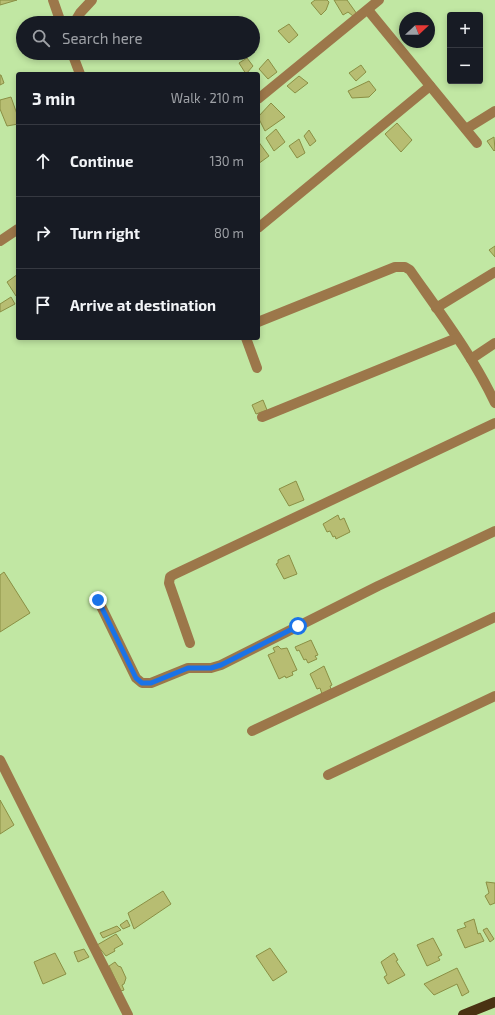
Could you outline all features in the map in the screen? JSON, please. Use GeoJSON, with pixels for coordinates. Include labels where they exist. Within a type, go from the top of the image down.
{"type":"FeatureCollection","features":[{"type":"Feature","properties":{"kind":"main road"},"geometry":{"type":"LineString","coordinates":[[463,1015],[495,1002]]}},
{"type":"Feature","properties":{"kind":"street"},"geometry":{"type":"LineString","coordinates":[[53,0],[59,16]]}},
{"type":"Feature","properties":{"kind":"street"},"geometry":{"type":"LineString","coordinates":[[78,16],[92,0]]}},
{"type":"Feature","properties":{"kind":"street"},"geometry":{"type":"LineString","coordinates":[[260,97],[379,0]]}},
{"type":"Feature","properties":{"kind":"street"},"geometry":{"type":"LineString","coordinates":[[368,10],[477,143]]}},
{"type":"Feature","properties":{"kind":"street"},"geometry":{"type":"LineString","coordinates":[[75,60],[79,72]]}},
{"type":"Feature","properties":{"kind":"street"},"geometry":{"type":"LineString","coordinates":[[260,226],[430,86]]}},
{"type":"Feature","properties":{"kind":"street"},"geometry":{"type":"LineString","coordinates":[[466,129],[495,111]]}},
{"type":"Feature","properties":{"kind":"street"},"geometry":{"type":"LineString","coordinates":[[0,241],[16,230]]}},
{"type":"Feature","properties":{"kind":"street"},"geometry":{"type":"LineString","coordinates":[[260,321],[400,266],[410,270],[457,338],[495,403]]}},
{"type":"Feature","properties":{"kind":"street"},"geometry":{"type":"LineString","coordinates":[[436,308],[495,272]]}},
{"type":"Feature","properties":{"kind":"street"},"geometry":{"type":"LineString","coordinates":[[262,417],[457,338]]}},
{"type":"Feature","properties":{"kind":"street"},"geometry":{"type":"LineString","coordinates":[[247,340],[257,368]]}},
{"type":"Feature","properties":{"kind":"street"},"geometry":{"type":"LineString","coordinates":[[470,359],[495,343]]}},
{"type":"Feature","properties":{"kind":"street"},"geometry":{"type":"LineString","coordinates":[[190,643],[169,583],[170,577],[495,423]]}},
{"type":"Feature","properties":{"kind":"street"},"geometry":{"type":"LineString","coordinates":[[98,600],[136,678],[142,683],[151,683],[188,668],[211,668],[221,665],[378,586],[495,531]]}},
{"type":"Feature","properties":{"kind":"street"},"geometry":{"type":"LineString","coordinates":[[252,731],[495,617]]}},
{"type":"Feature","properties":{"kind":"street"},"geometry":{"type":"LineString","coordinates":[[328,775],[495,696]]}},
{"type":"Feature","properties":{"kind":"street"},"geometry":{"type":"LineString","coordinates":[[0,760],[128,1015]]}},
{"type":"Feature","properties":{"kind":"building"},"geometry":{"type":"Polygon","coordinates":[[[0,0],[17,0],[0,5],[0,0]]]}},
{"type":"Feature","properties":{"kind":"building"},"geometry":{"type":"Polygon","coordinates":[[[315,0],[327,0],[329,2],[326,10],[321,15],[311,3],[315,0]]]}},
{"type":"Feature","properties":{"kind":"building"},"geometry":{"type":"Polygon","coordinates":[[[334,0],[347,0],[357,14],[353,16],[348,12],[343,15],[334,0]]]}},
{"type":"Feature","properties":{"kind":"building"},"geometry":{"type":"Polygon","coordinates":[[[289,24],[298,35],[289,43],[278,31],[289,24]]]}},
{"type":"Feature","properties":{"kind":"building"},"geometry":{"type":"Polygon","coordinates":[[[268,59],[277,72],[268,79],[259,69],[268,59]]]}},
{"type":"Feature","properties":{"kind":"building"},"geometry":{"type":"Polygon","coordinates":[[[244,60],[248,60],[253,66],[248,72],[245,72],[239,63],[244,60]]]}},
{"type":"Feature","properties":{"kind":"building"},"geometry":{"type":"Polygon","coordinates":[[[361,65],[366,72],[356,81],[349,73],[361,65]]]}},
{"type":"Feature","properties":{"kind":"building"},"geometry":{"type":"Polygon","coordinates":[[[0,75],[4,83],[0,85],[0,75]]]}},
{"type":"Feature","properties":{"kind":"building"},"geometry":{"type":"Polygon","coordinates":[[[299,76],[308,83],[295,93],[287,86],[299,76]]]}},
{"type":"Feature","properties":{"kind":"building"},"geometry":{"type":"Polygon","coordinates":[[[369,81],[376,90],[369,97],[352,98],[348,91],[369,81]]]}},
{"type":"Feature","properties":{"kind":"building"},"geometry":{"type":"Polygon","coordinates":[[[11,97],[16,111],[16,124],[7,126],[0,109],[0,100],[11,97]]]}},
{"type":"Feature","properties":{"kind":"building"},"geometry":{"type":"Polygon","coordinates":[[[271,103],[285,117],[265,131],[260,121],[260,115],[271,103]]]}},
{"type":"Feature","properties":{"kind":"building"},"geometry":{"type":"Polygon","coordinates":[[[397,123],[412,140],[401,152],[385,134],[397,123]]]}},
{"type":"Feature","properties":{"kind":"building"},"geometry":{"type":"Polygon","coordinates":[[[276,129],[285,142],[274,151],[266,138],[276,129]]]}},
{"type":"Feature","properties":{"kind":"building"},"geometry":{"type":"Polygon","coordinates":[[[309,130],[316,141],[310,146],[304,136],[309,130]]]}},
{"type":"Feature","properties":{"kind":"building"},"geometry":{"type":"Polygon","coordinates":[[[494,137],[495,150],[494,151],[487,141],[494,137]]]}},
{"type":"Feature","properties":{"kind":"building"},"geometry":{"type":"Polygon","coordinates":[[[299,139],[305,153],[297,158],[289,146],[299,139]]]}},
{"type":"Feature","properties":{"kind":"building"},"geometry":{"type":"Polygon","coordinates":[[[260,144],[269,156],[260,163],[260,144]]]}},
{"type":"Feature","properties":{"kind":"building"},"geometry":{"type":"Polygon","coordinates":[[[495,246],[495,257],[489,250],[495,246]]]}},
{"type":"Feature","properties":{"kind":"building"},"geometry":{"type":"Polygon","coordinates":[[[16,275],[16,296],[7,282],[16,275]]]}},
{"type":"Feature","properties":{"kind":"building"},"geometry":{"type":"Polygon","coordinates":[[[11,297],[15,304],[0,312],[0,304],[11,297]]]}},
{"type":"Feature","properties":{"kind":"building"},"geometry":{"type":"Polygon","coordinates":[[[263,400],[267,410],[256,414],[252,405],[263,400]]]}},
{"type":"Feature","properties":{"kind":"building"},"geometry":{"type":"Polygon","coordinates":[[[296,481],[304,500],[289,506],[279,489],[296,481]]]}},
{"type":"Feature","properties":{"kind":"building"},"geometry":{"type":"Polygon","coordinates":[[[338,515],[340,520],[344,518],[350,532],[336,539],[330,531],[327,532],[323,524],[338,515]]]}},
{"type":"Feature","properties":{"kind":"building"},"geometry":{"type":"Polygon","coordinates":[[[289,555],[297,574],[284,579],[276,564],[278,563],[278,560],[289,555]]]}},
{"type":"Feature","properties":{"kind":"building"},"geometry":{"type":"Polygon","coordinates":[[[4,572],[30,613],[0,632],[0,575],[4,572]]]}},
{"type":"Feature","properties":{"kind":"building"},"geometry":{"type":"Polygon","coordinates":[[[311,640],[318,655],[315,656],[317,659],[308,663],[306,659],[304,660],[299,650],[297,651],[295,647],[311,640]]]}},
{"type":"Feature","properties":{"kind":"building"},"geometry":{"type":"Polygon","coordinates":[[[278,646],[281,649],[287,648],[297,670],[292,672],[293,675],[286,678],[285,676],[279,679],[268,655],[275,652],[273,648],[278,646]]]}},
{"type":"Feature","properties":{"kind":"building"},"geometry":{"type":"Polygon","coordinates":[[[324,666],[332,685],[330,686],[331,689],[322,694],[320,688],[317,689],[310,674],[324,666]]]}},
{"type":"Feature","properties":{"kind":"building"},"geometry":{"type":"Polygon","coordinates":[[[0,800],[14,825],[0,834],[0,800]]]}},
{"type":"Feature","properties":{"kind":"building"},"geometry":{"type":"Polygon","coordinates":[[[486,882],[495,883],[495,903],[490,905],[485,896],[489,893],[486,882]]]}},
{"type":"Feature","properties":{"kind":"building"},"geometry":{"type":"Polygon","coordinates":[[[163,891],[171,904],[134,929],[128,913],[163,891]]]}},
{"type":"Feature","properties":{"kind":"building"},"geometry":{"type":"Polygon","coordinates":[[[474,919],[478,934],[480,933],[484,941],[465,948],[457,930],[466,927],[464,923],[474,919]]]}},
{"type":"Feature","properties":{"kind":"building"},"geometry":{"type":"Polygon","coordinates":[[[127,920],[130,926],[123,929],[120,925],[127,920]]]}},
{"type":"Feature","properties":{"kind":"building"},"geometry":{"type":"Polygon","coordinates":[[[117,926],[121,930],[103,938],[100,933],[117,926]]]}},
{"type":"Feature","properties":{"kind":"building"},"geometry":{"type":"Polygon","coordinates":[[[487,928],[494,939],[490,942],[483,930],[487,928]]]}},
{"type":"Feature","properties":{"kind":"building"},"geometry":{"type":"Polygon","coordinates":[[[116,934],[123,944],[106,956],[97,945],[116,934]]]}},
{"type":"Feature","properties":{"kind":"building"},"geometry":{"type":"Polygon","coordinates":[[[433,938],[442,955],[438,957],[440,960],[427,966],[417,945],[433,938]]]}},
{"type":"Feature","properties":{"kind":"building"},"geometry":{"type":"Polygon","coordinates":[[[270,948],[287,972],[273,981],[256,956],[270,948]]]}},
{"type":"Feature","properties":{"kind":"building"},"geometry":{"type":"Polygon","coordinates":[[[84,949],[89,957],[78,962],[74,952],[84,949]]]}},
{"type":"Feature","properties":{"kind":"building"},"geometry":{"type":"Polygon","coordinates":[[[55,953],[66,974],[43,984],[34,962],[55,953]]]}},
{"type":"Feature","properties":{"kind":"building"},"geometry":{"type":"Polygon","coordinates":[[[394,953],[398,960],[396,961],[405,975],[388,984],[384,977],[387,975],[381,962],[394,953]]]}},
{"type":"Feature","properties":{"kind":"building"},"geometry":{"type":"Polygon","coordinates":[[[115,962],[121,967],[126,978],[124,984],[122,985],[124,990],[121,991],[109,966],[115,962]]]}},
{"type":"Feature","properties":{"kind":"building"},"geometry":{"type":"Polygon","coordinates":[[[457,968],[469,992],[462,996],[457,984],[434,995],[424,984],[457,968]]]}},
{"type":"Feature","properties":{"kind":"route"},"geometry":{"type":"LineString","coordinates":[[98,600],[136,678],[145,684],[151,683],[182,669],[194,666],[211,668],[221,665],[298,626]]}}]}
